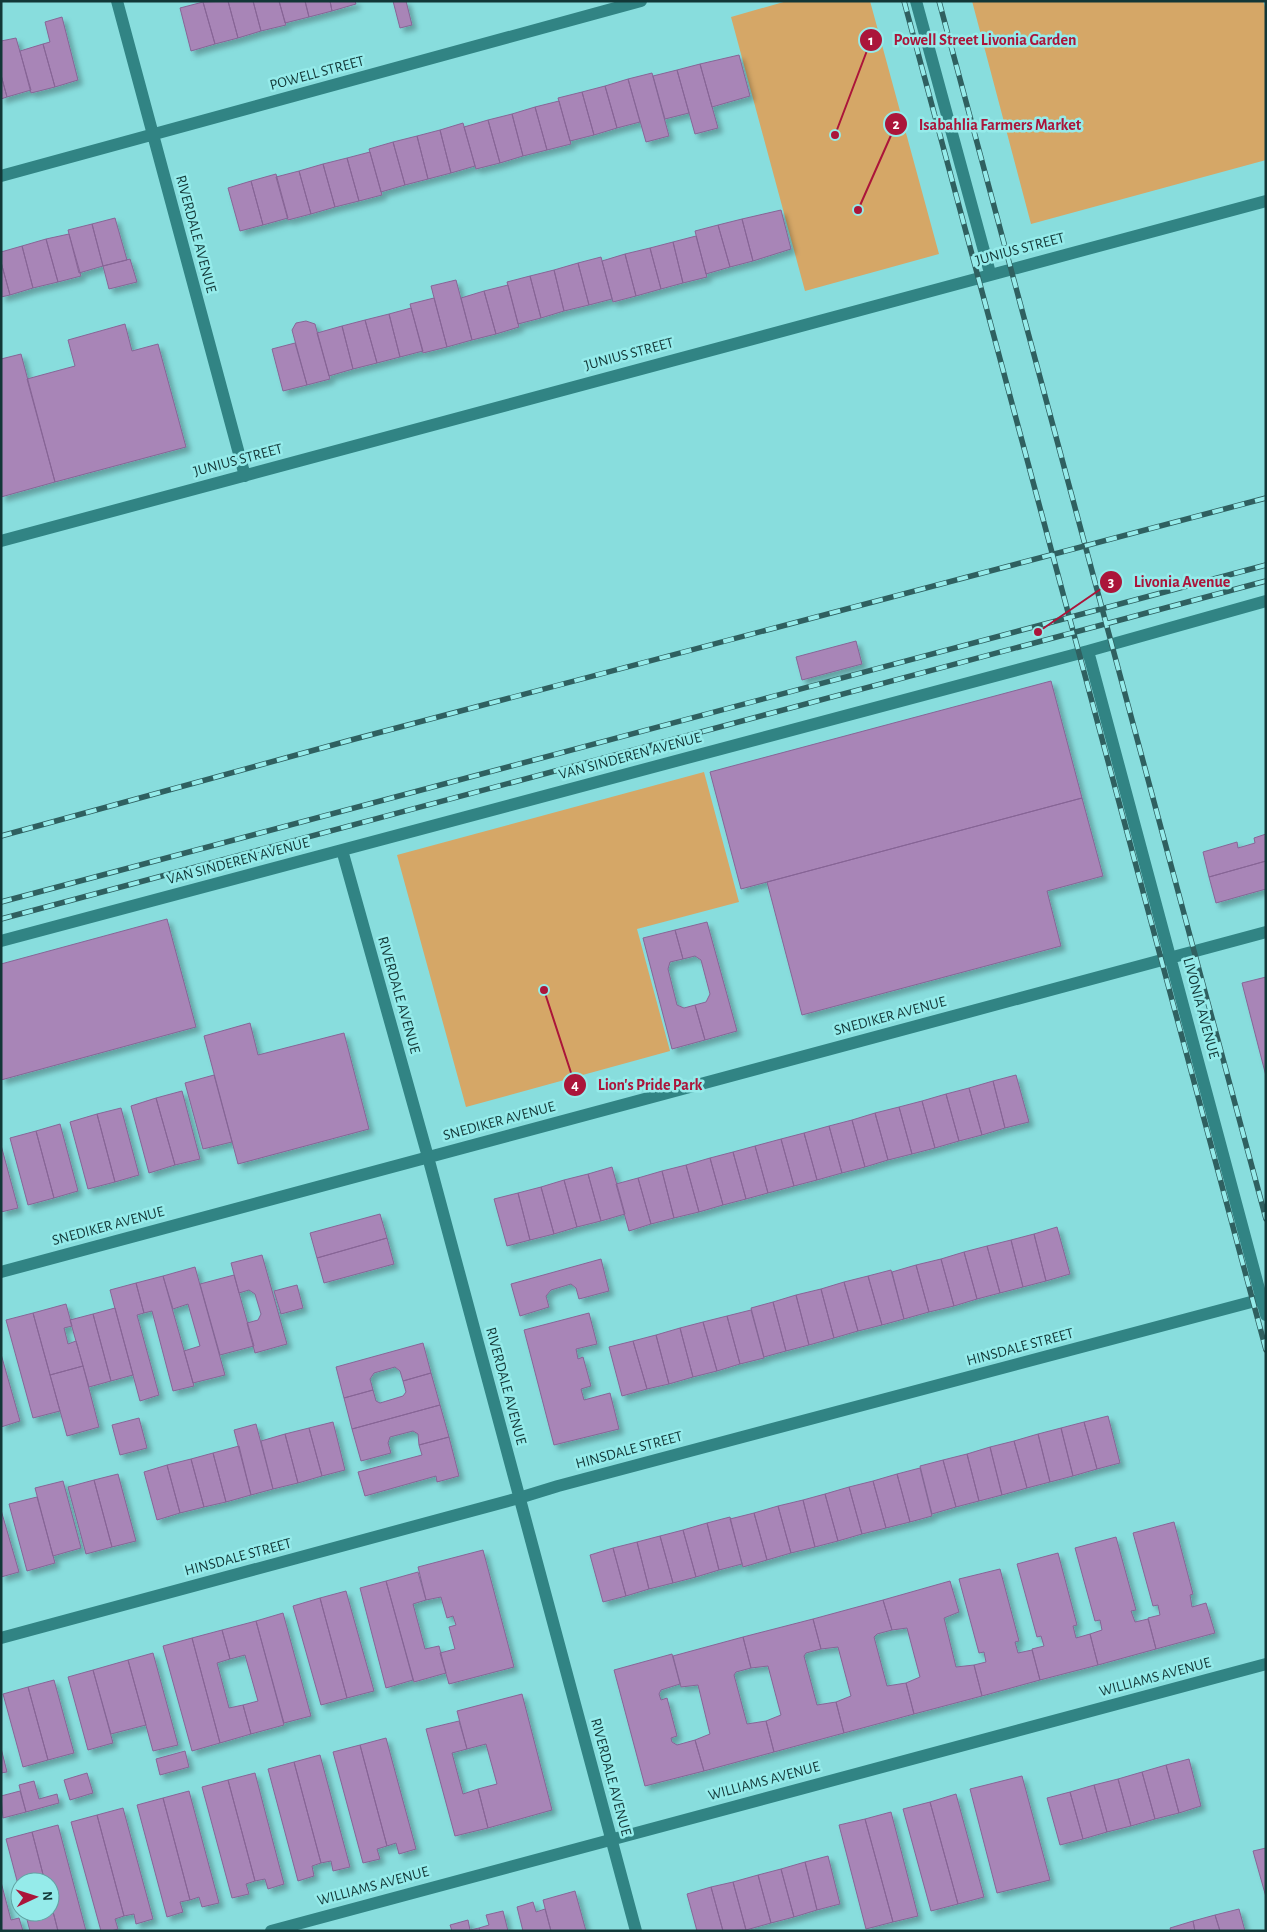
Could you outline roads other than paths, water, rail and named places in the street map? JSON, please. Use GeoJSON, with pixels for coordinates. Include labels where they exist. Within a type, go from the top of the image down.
{"type":"FeatureCollection","features":[{"type":"Feature","properties":{"kind":"street","name":"RIVERDALE AVENUE"},"geometry":{"type":"LineString","coordinates":[[117,1],[245,476]]}},
{"type":"Feature","properties":{"kind":"street","name":"POWELL STREET"},"geometry":{"type":"LineString","coordinates":[[1,176],[153,136],[641,1]]}},
{"type":"Feature","properties":{"kind":"street"},"geometry":{"type":"LineString","coordinates":[[916,1],[990,273]]}},
{"type":"Feature","properties":{"kind":"street","name":"JUNIUS STREET"},"geometry":{"type":"LineString","coordinates":[[1,541],[990,273],[1266,201]]}},
{"type":"Feature","properties":{"kind":"street","name":"VAN SINDEREN AVENUE"},"geometry":{"type":"LineString","coordinates":[[1,941],[1088,651],[1266,601]]}},
{"type":"Feature","properties":{"kind":"street","name":"LIVONIA AVENUE"},"geometry":{"type":"LineString","coordinates":[[1088,651],[1264,1299],[1266,1315]]}},
{"type":"Feature","properties":{"kind":"street","name":"RIVERDALE AVENUE"},"geometry":{"type":"LineString","coordinates":[[342,850],[428,1158],[636,1931]]}},
{"type":"Feature","properties":{"kind":"street","name":"SNEDIKER AVENUE"},"geometry":{"type":"LineString","coordinates":[[1,1272],[1266,932]]}},
{"type":"Feature","properties":{"kind":"street","name":"HINSDALE STREET"},"geometry":{"type":"LineString","coordinates":[[1,1638],[519,1498],[568,1483],[1264,1299]]}},
{"type":"Feature","properties":{"kind":"street","name":"WILLIAMS AVENUE"},"geometry":{"type":"LineString","coordinates":[[271,1931],[1266,1664]]}},
{"type":"Feature","properties":{"kind":"railway"},"geometry":{"type":"LineString","coordinates":[[904,1],[1266,1350]]}},
{"type":"Feature","properties":{"kind":"railway"},"geometry":{"type":"LineString","coordinates":[[939,1],[1266,1219]]}},
{"type":"Feature","properties":{"kind":"railway"},"geometry":{"type":"LineString","coordinates":[[1,836],[351,740],[1266,498]]}},
{"type":"Feature","properties":{"kind":"railway"},"geometry":{"type":"LineString","coordinates":[[1,902],[1266,565]]}},
{"type":"Feature","properties":{"kind":"railway"},"geometry":{"type":"LineString","coordinates":[[1,919],[1266,581]]}},
{"type":"Feature","properties":{"kind":"place","name":"Powell Street Livonia Garden"},"geometry":{"type":"Point","coordinates":[835,135]}},
{"type":"Feature","properties":{"kind":"place","name":"Isabahlia Farmers Market"},"geometry":{"type":"Point","coordinates":[858,210]}},
{"type":"Feature","properties":{"kind":"place","name":"Livonia Avenue"},"geometry":{"type":"Point","coordinates":[1038,632]}},
{"type":"Feature","properties":{"kind":"place","name":"Lion's Pride Park"},"geometry":{"type":"Point","coordinates":[544,990]}}]}
